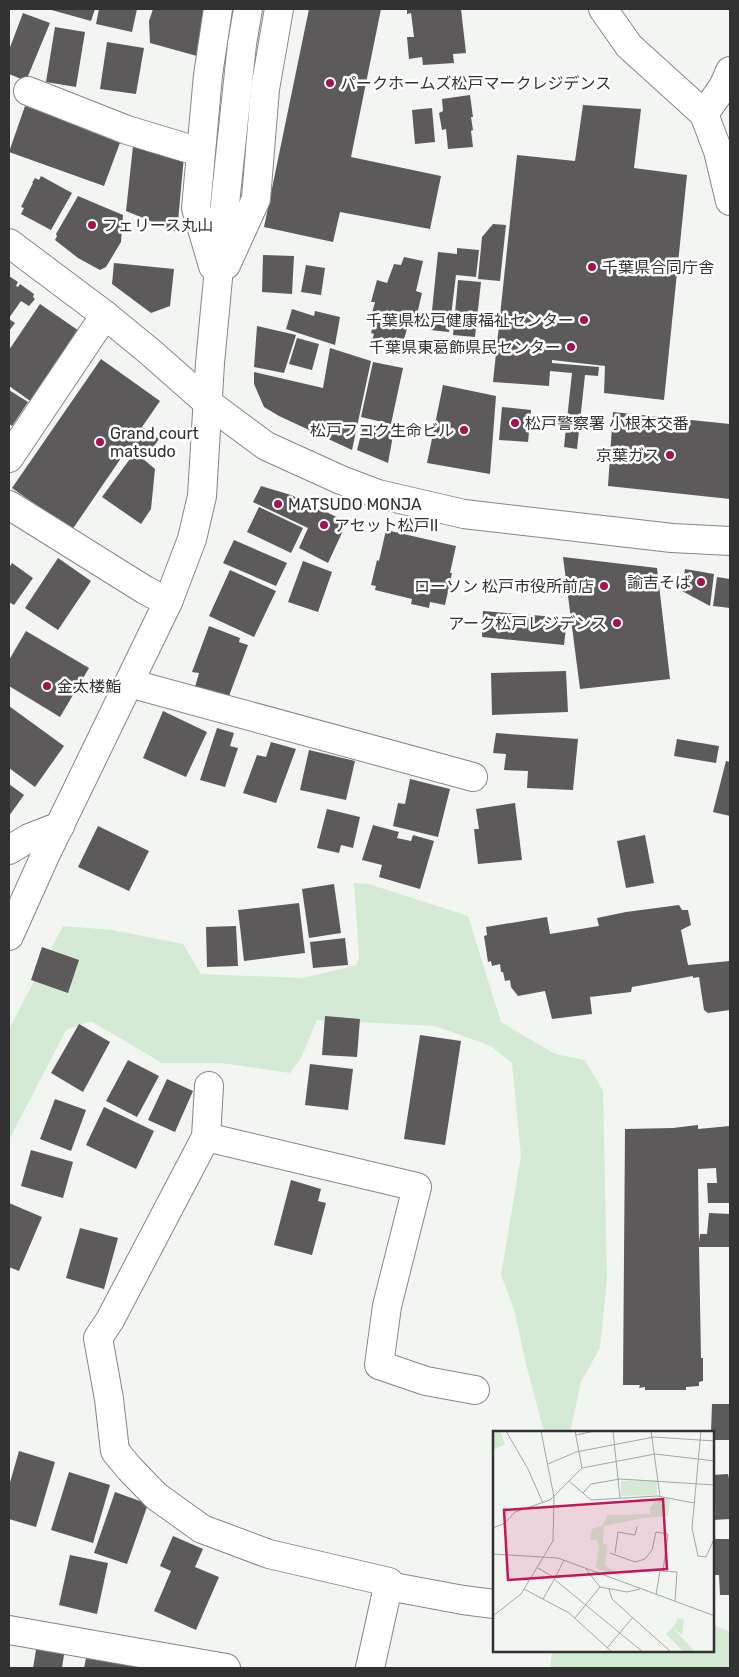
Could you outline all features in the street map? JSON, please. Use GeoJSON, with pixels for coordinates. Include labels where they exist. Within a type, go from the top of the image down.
{"type":"FeatureCollection","features":[{"type":"Feature","properties":{"kind":"street"},"geometry":{"type":"LineString","coordinates":[[218,9],[208,75],[196,208],[218,282]]}},
{"type":"Feature","properties":{"kind":"street"},"geometry":{"type":"LineString","coordinates":[[9,936],[168,602],[192,539],[202,496],[226,194],[242,44],[248,9]]}},
{"type":"Feature","properties":{"kind":"street"},"geometry":{"type":"LineString","coordinates":[[218,282],[256,199],[265,89],[279,9]]}},
{"type":"Feature","properties":{"kind":"street"},"geometry":{"type":"LineString","coordinates":[[603,9],[629,46],[704,114],[728,182]]}},
{"type":"Feature","properties":{"kind":"street"},"geometry":{"type":"LineString","coordinates":[[704,114],[723,87],[730,71]]}},
{"type":"Feature","properties":{"kind":"street"},"geometry":{"type":"LineString","coordinates":[[28,91],[126,130],[200,152]]}},
{"type":"Feature","properties":{"kind":"street"},"geometry":{"type":"LineString","coordinates":[[9,243],[105,315],[208,403],[266,446],[341,480],[386,496],[464,514],[672,538],[730,541]]}},
{"type":"Feature","properties":{"kind":"street"},"geometry":{"type":"LineString","coordinates":[[9,458],[105,315]]}},
{"type":"Feature","properties":{"kind":"street"},"geometry":{"type":"LineString","coordinates":[[9,505],[145,590],[168,602]]}},
{"type":"Feature","properties":{"kind":"street"},"geometry":{"type":"LineString","coordinates":[[129,682],[473,778]]}},
{"type":"Feature","properties":{"kind":"street"},"geometry":{"type":"LineString","coordinates":[[9,850],[29,838],[60,826]]}},
{"type":"Feature","properties":{"kind":"street"},"geometry":{"type":"LineString","coordinates":[[209,1086],[206,1137],[110,1320],[98,1338],[116,1451],[129,1468],[156,1496],[202,1529],[269,1554],[389,1582],[370,1668]]}},
{"type":"Feature","properties":{"kind":"street"},"geometry":{"type":"LineString","coordinates":[[206,1137],[417,1187],[387,1306],[380,1365],[426,1381],[475,1390]]}},
{"type":"Feature","properties":{"kind":"street"},"geometry":{"type":"LineString","coordinates":[[388,1586],[493,1604]]}},
{"type":"Feature","properties":{"kind":"street"},"geometry":{"type":"LineString","coordinates":[[9,1630],[226,1668]]}},
{"type":"Feature","properties":{"kind":"green space"},"geometry":{"type":"Polygon","coordinates":[[[354,883],[369,884],[468,916],[501,1022],[555,1054],[585,1060],[603,1091],[607,1279],[600,1348],[581,1382],[570,1431],[544,1431],[514,1309],[501,1275],[521,1156],[512,1063],[491,1046],[435,1026],[317,1020],[301,1058],[290,1073],[221,1063],[162,1063],[91,1021],[66,1030],[9,1140],[9,1029],[63,926],[113,930],[183,944],[201,974],[303,978],[357,965],[359,956],[354,883]]]}},
{"type":"Feature","properties":{"kind":"green space"},"geometry":{"type":"Polygon","coordinates":[[[714,1625],[730,1632],[730,1668],[550,1668],[552,1652],[714,1652],[714,1625]]]}},
{"type":"Feature","properties":{"kind":"building"},"geometry":{"type":"Polygon","coordinates":[[[48,9],[95,9],[91,21],[48,9]]]}},
{"type":"Feature","properties":{"kind":"building"},"geometry":{"type":"Polygon","coordinates":[[[99,9],[137,9],[132,32],[96,24],[99,9]]]}},
{"type":"Feature","properties":{"kind":"building"},"geometry":{"type":"Polygon","coordinates":[[[153,9],[204,9],[197,56],[150,43],[149,21],[153,9]]]}},
{"type":"Feature","properties":{"kind":"building","name":"パークホームズ松戸マークレジデンス"},"geometry":{"type":"Polygon","coordinates":[[[309,9],[381,9],[351,157],[441,176],[430,229],[340,212],[333,242],[264,227],[309,9]]]}},
{"type":"Feature","properties":{"kind":"building"},"geometry":{"type":"Polygon","coordinates":[[[407,9],[461,9],[466,53],[453,54],[454,63],[423,65],[422,57],[409,59],[407,37],[414,37],[411,13],[407,14],[407,9]]]}},
{"type":"Feature","properties":{"kind":"building"},"geometry":{"type":"Polygon","coordinates":[[[23,13],[50,23],[26,81],[9,74],[9,50],[23,13]]]}},
{"type":"Feature","properties":{"kind":"building"},"geometry":{"type":"Polygon","coordinates":[[[55,27],[85,32],[76,87],[46,82],[55,27]]]}},
{"type":"Feature","properties":{"kind":"building"},"geometry":{"type":"Polygon","coordinates":[[[107,42],[144,48],[136,94],[100,89],[107,42]]]}},
{"type":"Feature","properties":{"kind":"building"},"geometry":{"type":"Polygon","coordinates":[[[470,95],[473,117],[471,117],[473,130],[471,131],[473,147],[448,149],[446,129],[442,130],[439,113],[443,111],[442,99],[470,95]]]}},
{"type":"Feature","properties":{"kind":"building","name":"千葉県合同庁舎"},"geometry":{"type":"Polygon","coordinates":[[[583,105],[641,109],[634,168],[687,175],[664,400],[604,393],[605,366],[552,360],[552,363],[599,367],[598,376],[585,375],[577,449],[564,447],[572,373],[550,371],[549,386],[493,382],[517,155],[575,161],[583,105]]]}},
{"type":"Feature","properties":{"kind":"building"},"geometry":{"type":"Polygon","coordinates":[[[25,106],[121,140],[104,186],[9,152],[25,106]]]}},
{"type":"Feature","properties":{"kind":"building"},"geometry":{"type":"Polygon","coordinates":[[[432,108],[435,142],[415,144],[412,110],[432,108]]]}},
{"type":"Feature","properties":{"kind":"building"},"geometry":{"type":"Polygon","coordinates":[[[133,146],[184,156],[177,232],[126,211],[133,146]]]}},
{"type":"Feature","properties":{"kind":"building"},"geometry":{"type":"Polygon","coordinates":[[[41,176],[72,193],[51,230],[21,214],[24,208],[21,207],[32,183],[35,178],[39,180],[41,176]]]}},
{"type":"Feature","properties":{"kind":"building","name":"フェリース丸山"},"geometry":{"type":"Polygon","coordinates":[[[78,196],[123,215],[121,242],[106,267],[100,270],[78,258],[55,240],[56,234],[78,196]]]}},
{"type":"Feature","properties":{"kind":"building"},"geometry":{"type":"Polygon","coordinates":[[[493,224],[506,225],[500,281],[478,279],[482,237],[493,224]]]}},
{"type":"Feature","properties":{"kind":"building"},"geometry":{"type":"Polygon","coordinates":[[[457,248],[479,250],[476,277],[456,275],[449,332],[430,330],[438,252],[457,254],[457,248]]]}},
{"type":"Feature","properties":{"kind":"building"},"geometry":{"type":"Polygon","coordinates":[[[263,255],[294,256],[292,294],[262,292],[263,255]]]}},
{"type":"Feature","properties":{"kind":"building"},"geometry":{"type":"Polygon","coordinates":[[[404,257],[423,261],[416,291],[422,293],[416,319],[410,319],[401,349],[372,341],[374,334],[371,333],[376,315],[372,313],[375,302],[371,302],[377,280],[387,283],[394,264],[401,265],[404,257]]]}},
{"type":"Feature","properties":{"kind":"building"},"geometry":{"type":"Polygon","coordinates":[[[114,263],[174,269],[170,306],[151,313],[112,284],[114,263]]]}},
{"type":"Feature","properties":{"kind":"building"},"geometry":{"type":"Polygon","coordinates":[[[306,265],[325,268],[321,295],[301,292],[306,265]]]}},
{"type":"Feature","properties":{"kind":"building"},"geometry":{"type":"Polygon","coordinates":[[[9,276],[18,282],[16,286],[18,287],[20,284],[34,294],[33,297],[35,299],[29,306],[21,301],[9,318],[9,276]]]}},
{"type":"Feature","properties":{"kind":"building"},"geometry":{"type":"Polygon","coordinates":[[[458,280],[481,282],[475,337],[453,335],[458,280]]]}},
{"type":"Feature","properties":{"kind":"building"},"geometry":{"type":"Polygon","coordinates":[[[40,304],[85,335],[36,405],[9,386],[9,350],[40,304]]]}},
{"type":"Feature","properties":{"kind":"building"},"geometry":{"type":"Polygon","coordinates":[[[292,309],[314,316],[315,311],[340,317],[335,345],[286,329],[292,309]]]}},
{"type":"Feature","properties":{"kind":"building"},"geometry":{"type":"Polygon","coordinates":[[[9,319],[15,323],[9,331],[9,319]]]}},
{"type":"Feature","properties":{"kind":"building"},"geometry":{"type":"Polygon","coordinates":[[[257,326],[296,335],[284,373],[254,367],[257,326]]]}},
{"type":"Feature","properties":{"kind":"building"},"geometry":{"type":"Polygon","coordinates":[[[297,338],[319,344],[312,370],[289,364],[297,338]]]}},
{"type":"Feature","properties":{"kind":"building"},"geometry":{"type":"Polygon","coordinates":[[[330,348],[371,361],[352,450],[279,416],[264,407],[254,384],[254,372],[323,388],[330,348]]]}},
{"type":"Feature","properties":{"kind":"building","name":"Grand court matsudo"},"geometry":{"type":"Polygon","coordinates":[[[101,359],[160,401],[142,427],[159,439],[147,456],[130,445],[72,530],[12,488],[101,359]]]}},
{"type":"Feature","properties":{"kind":"building"},"geometry":{"type":"Polygon","coordinates":[[[373,362],[403,368],[391,424],[361,417],[373,362]]]}},
{"type":"Feature","properties":{"kind":"building","name":"松戸フコク生命ビル"},"geometry":{"type":"Polygon","coordinates":[[[443,385],[496,396],[490,474],[427,463],[443,385]]]}},
{"type":"Feature","properties":{"kind":"building"},"geometry":{"type":"Polygon","coordinates":[[[9,390],[28,402],[12,426],[9,424],[9,390]]]}},
{"type":"Feature","properties":{"kind":"building"},"geometry":{"type":"Polygon","coordinates":[[[502,407],[531,410],[528,442],[499,440],[502,407]]]}},
{"type":"Feature","properties":{"kind":"building","name":"京葉ガス"},"geometry":{"type":"Polygon","coordinates":[[[613,412],[730,424],[730,499],[608,486],[613,412]]]}},
{"type":"Feature","properties":{"kind":"building"},"geometry":{"type":"Polygon","coordinates":[[[364,423],[394,430],[388,463],[357,450],[364,423]]]}},
{"type":"Feature","properties":{"kind":"building"},"geometry":{"type":"Polygon","coordinates":[[[135,452],[155,469],[151,509],[141,524],[102,497],[135,452]]]}},
{"type":"Feature","properties":{"kind":"building","name":"アセット松戸II"},"geometry":{"type":"Polygon","coordinates":[[[261,486],[291,495],[347,522],[328,563],[299,548],[308,528],[253,502],[261,486]]]}},
{"type":"Feature","properties":{"kind":"building"},"geometry":{"type":"Polygon","coordinates":[[[259,507],[303,528],[291,553],[247,532],[259,507]]]}},
{"type":"Feature","properties":{"kind":"building"},"geometry":{"type":"Polygon","coordinates":[[[386,530],[456,546],[445,605],[430,602],[429,608],[411,604],[412,599],[375,590],[376,586],[371,585],[386,530]]]}},
{"type":"Feature","properties":{"kind":"building"},"geometry":{"type":"Polygon","coordinates":[[[234,540],[287,563],[276,586],[223,563],[234,540]]]}},
{"type":"Feature","properties":{"kind":"building","name":"アーク松戸レジデンス"},"geometry":{"type":"Polygon","coordinates":[[[563,557],[657,568],[670,679],[580,689],[563,557]]]}},
{"type":"Feature","properties":{"kind":"building"},"geometry":{"type":"Polygon","coordinates":[[[58,558],[91,581],[58,630],[25,608],[58,558]]]}},
{"type":"Feature","properties":{"kind":"building"},"geometry":{"type":"Polygon","coordinates":[[[303,561],[332,572],[318,612],[288,602],[303,561]]]}},
{"type":"Feature","properties":{"kind":"building"},"geometry":{"type":"Polygon","coordinates":[[[12,563],[33,578],[14,605],[9,602],[9,568],[12,563]]]}},
{"type":"Feature","properties":{"kind":"building"},"geometry":{"type":"Polygon","coordinates":[[[685,569],[714,574],[710,606],[682,591],[685,569]]]}},
{"type":"Feature","properties":{"kind":"building"},"geometry":{"type":"Polygon","coordinates":[[[230,570],[276,591],[254,637],[209,616],[230,570]]]}},
{"type":"Feature","properties":{"kind":"building"},"geometry":{"type":"Polygon","coordinates":[[[717,577],[730,579],[730,608],[713,606],[717,577]]]}},
{"type":"Feature","properties":{"kind":"building"},"geometry":{"type":"Polygon","coordinates":[[[483,611],[567,618],[564,645],[482,637],[483,611]]]}},
{"type":"Feature","properties":{"kind":"building"},"geometry":{"type":"Polygon","coordinates":[[[209,626],[240,638],[239,642],[248,645],[229,696],[195,687],[199,673],[192,672],[209,626]]]}},
{"type":"Feature","properties":{"kind":"building"},"geometry":{"type":"Polygon","coordinates":[[[26,631],[89,668],[60,717],[9,686],[9,660],[26,631]]]}},
{"type":"Feature","properties":{"kind":"building"},"geometry":{"type":"Polygon","coordinates":[[[566,671],[568,712],[492,715],[491,673],[566,671]]]}},
{"type":"Feature","properties":{"kind":"building"},"geometry":{"type":"Polygon","coordinates":[[[9,706],[64,746],[35,787],[9,768],[9,706]]]}},
{"type":"Feature","properties":{"kind":"building"},"geometry":{"type":"Polygon","coordinates":[[[163,711],[207,732],[186,777],[143,758],[163,711]]]}},
{"type":"Feature","properties":{"kind":"building"},"geometry":{"type":"Polygon","coordinates":[[[217,728],[234,733],[230,746],[238,748],[225,787],[200,780],[217,728]]]}},
{"type":"Feature","properties":{"kind":"building"},"geometry":{"type":"Polygon","coordinates":[[[496,733],[578,739],[573,790],[527,788],[528,771],[504,770],[506,754],[493,753],[496,733]]]}},
{"type":"Feature","properties":{"kind":"building"},"geometry":{"type":"Polygon","coordinates":[[[677,739],[719,746],[716,763],[674,756],[677,739]]]}},
{"type":"Feature","properties":{"kind":"building"},"geometry":{"type":"Polygon","coordinates":[[[271,742],[296,749],[276,803],[243,793],[257,755],[266,757],[271,742]]]}},
{"type":"Feature","properties":{"kind":"building"},"geometry":{"type":"Polygon","coordinates":[[[309,750],[355,761],[346,800],[300,790],[309,750]]]}},
{"type":"Feature","properties":{"kind":"building"},"geometry":{"type":"Polygon","coordinates":[[[726,761],[730,762],[730,816],[713,812],[726,761]]]}},
{"type":"Feature","properties":{"kind":"building"},"geometry":{"type":"Polygon","coordinates":[[[410,779],[450,789],[438,837],[393,826],[398,803],[405,804],[410,779]]]}},
{"type":"Feature","properties":{"kind":"building"},"geometry":{"type":"Polygon","coordinates":[[[9,784],[24,795],[9,816],[9,784]]]}},
{"type":"Feature","properties":{"kind":"building"},"geometry":{"type":"Polygon","coordinates":[[[515,803],[522,860],[478,864],[474,829],[479,829],[476,809],[515,803]]]}},
{"type":"Feature","properties":{"kind":"building"},"geometry":{"type":"Polygon","coordinates":[[[327,809],[360,817],[353,848],[341,845],[339,853],[317,848],[327,809]]]}},
{"type":"Feature","properties":{"kind":"building"},"geometry":{"type":"Polygon","coordinates":[[[373,825],[399,832],[397,838],[411,841],[413,835],[434,841],[420,889],[379,877],[382,865],[362,860],[373,825]]]}},
{"type":"Feature","properties":{"kind":"building"},"geometry":{"type":"Polygon","coordinates":[[[98,826],[149,851],[129,891],[78,867],[98,826]]]}},
{"type":"Feature","properties":{"kind":"building"},"geometry":{"type":"Polygon","coordinates":[[[645,835],[654,883],[626,888],[617,841],[645,835]]]}},
{"type":"Feature","properties":{"kind":"building"},"geometry":{"type":"Polygon","coordinates":[[[334,884],[341,933],[309,938],[302,889],[334,884]]]}},
{"type":"Feature","properties":{"kind":"building"},"geometry":{"type":"Polygon","coordinates":[[[299,903],[305,953],[244,961],[238,910],[299,903]]]}},
{"type":"Feature","properties":{"kind":"building"},"geometry":{"type":"Polygon","coordinates":[[[679,905],[682,910],[688,910],[691,925],[681,930],[688,965],[730,961],[730,1010],[708,1013],[704,1010],[699,977],[693,978],[693,976],[632,987],[631,992],[590,997],[592,1014],[552,1019],[545,991],[518,996],[511,987],[510,980],[505,981],[500,964],[492,966],[491,961],[488,962],[484,936],[487,935],[486,927],[547,917],[550,934],[599,926],[597,918],[679,905]]]}},
{"type":"Feature","properties":{"kind":"building"},"geometry":{"type":"Polygon","coordinates":[[[236,926],[238,966],[207,967],[206,927],[236,926]]]}},
{"type":"Feature","properties":{"kind":"building"},"geometry":{"type":"Polygon","coordinates":[[[345,938],[348,965],[313,968],[310,942],[345,938]]]}},
{"type":"Feature","properties":{"kind":"building"},"geometry":{"type":"Polygon","coordinates":[[[42,947],[79,960],[68,993],[31,980],[42,947]]]}},
{"type":"Feature","properties":{"kind":"building"},"geometry":{"type":"Polygon","coordinates":[[[325,1016],[360,1019],[357,1057],[322,1055],[325,1016]]]}},
{"type":"Feature","properties":{"kind":"building"},"geometry":{"type":"Polygon","coordinates":[[[79,1024],[110,1042],[83,1092],[51,1073],[79,1024]]]}},
{"type":"Feature","properties":{"kind":"building"},"geometry":{"type":"Polygon","coordinates":[[[420,1035],[461,1041],[445,1145],[404,1139],[420,1035]]]}},
{"type":"Feature","properties":{"kind":"building"},"geometry":{"type":"Polygon","coordinates":[[[128,1060],[159,1076],[137,1117],[106,1101],[128,1060]]]}},
{"type":"Feature","properties":{"kind":"building"},"geometry":{"type":"Polygon","coordinates":[[[310,1064],[353,1069],[348,1110],[305,1105],[310,1064]]]}},
{"type":"Feature","properties":{"kind":"building"},"geometry":{"type":"Polygon","coordinates":[[[167,1079],[193,1091],[175,1132],[148,1120],[167,1079]]]}},
{"type":"Feature","properties":{"kind":"building"},"geometry":{"type":"Polygon","coordinates":[[[55,1099],[86,1110],[71,1151],[40,1139],[55,1099]]]}},
{"type":"Feature","properties":{"kind":"building"},"geometry":{"type":"Polygon","coordinates":[[[104,1107],[154,1131],[136,1169],[86,1145],[104,1107]]]}},
{"type":"Feature","properties":{"kind":"building"},"geometry":{"type":"Polygon","coordinates":[[[698,1125],[698,1129],[730,1126],[730,1203],[708,1203],[707,1183],[717,1183],[716,1168],[698,1169],[699,1242],[700,1234],[707,1234],[709,1213],[730,1214],[730,1247],[699,1247],[703,1381],[699,1382],[699,1386],[686,1387],[686,1390],[645,1390],[645,1387],[639,1388],[640,1385],[623,1385],[625,1129],[673,1128],[698,1125]]]}},
{"type":"Feature","properties":{"kind":"building"},"geometry":{"type":"Polygon","coordinates":[[[31,1150],[73,1162],[63,1198],[21,1186],[31,1150]]]}},
{"type":"Feature","properties":{"kind":"building"},"geometry":{"type":"Polygon","coordinates":[[[291,1180],[321,1189],[318,1201],[326,1203],[312,1255],[274,1245],[291,1180]]]}},
{"type":"Feature","properties":{"kind":"building"},"geometry":{"type":"Polygon","coordinates":[[[9,1203],[42,1217],[19,1271],[9,1267],[9,1203]]]}},
{"type":"Feature","properties":{"kind":"building"},"geometry":{"type":"Polygon","coordinates":[[[80,1228],[118,1238],[104,1289],[66,1278],[80,1228]]]}},
{"type":"Feature","properties":{"kind":"building"},"geometry":{"type":"Polygon","coordinates":[[[712,1404],[730,1404],[730,1440],[714,1440],[714,1431],[711,1431],[712,1404]]]}},
{"type":"Feature","properties":{"kind":"building"},"geometry":{"type":"Polygon","coordinates":[[[19,1451],[55,1462],[36,1527],[9,1519],[9,1486],[19,1451]]]}},
{"type":"Feature","properties":{"kind":"building"},"geometry":{"type":"Polygon","coordinates":[[[69,1472],[110,1485],[93,1543],[51,1530],[69,1472]]]}},
{"type":"Feature","properties":{"kind":"building"},"geometry":{"type":"Polygon","coordinates":[[[728,1474],[730,1483],[730,1519],[714,1520],[714,1475],[728,1474]]]}},
{"type":"Feature","properties":{"kind":"building"},"geometry":{"type":"Polygon","coordinates":[[[115,1492],[148,1504],[127,1564],[94,1553],[115,1492]]]}},
{"type":"Feature","properties":{"kind":"building"},"geometry":{"type":"Polygon","coordinates":[[[173,1536],[203,1549],[195,1567],[219,1577],[196,1630],[154,1611],[171,1571],[160,1566],[173,1536]]]}},
{"type":"Feature","properties":{"kind":"building"},"geometry":{"type":"Polygon","coordinates":[[[714,1539],[730,1539],[730,1595],[720,1595],[719,1575],[714,1575],[714,1539]]]}},
{"type":"Feature","properties":{"kind":"building"},"geometry":{"type":"Polygon","coordinates":[[[70,1555],[108,1563],[97,1614],[59,1605],[70,1555]]]}},
{"type":"Feature","properties":{"kind":"building"},"geometry":{"type":"Polygon","coordinates":[[[37,1644],[65,1648],[62,1668],[33,1668],[37,1644]]]}},
{"type":"Feature","properties":{"kind":"building"},"geometry":{"type":"Polygon","coordinates":[[[99,1657],[160,1668],[84,1668],[86,1658],[99,1660],[99,1657]]]}},
{"type":"Feature","properties":{"kind":"place","name":"パークホームズ松戸マークレジデンス"},"geometry":{"type":"Point","coordinates":[330,83]}},
{"type":"Feature","properties":{"kind":"place","name":"フェリース丸山"},"geometry":{"type":"Point","coordinates":[92,225]}},
{"type":"Feature","properties":{"kind":"place","name":"千葉県合同庁舎"},"geometry":{"type":"Point","coordinates":[592,267]}},
{"type":"Feature","properties":{"kind":"place","name":"千葉県松戸健康福祉センター"},"geometry":{"type":"Point","coordinates":[584,320]}},
{"type":"Feature","properties":{"kind":"place","name":"千葉県東葛飾県民センター"},"geometry":{"type":"Point","coordinates":[571,347]}},
{"type":"Feature","properties":{"kind":"place","name":"松戸警察署 小根本交番"},"geometry":{"type":"Point","coordinates":[515,423]}},
{"type":"Feature","properties":{"kind":"place","name":"松戸フコク生命ビル"},"geometry":{"type":"Point","coordinates":[464,430]}},
{"type":"Feature","properties":{"kind":"place","name":"Grand court matsudo"},"geometry":{"type":"Point","coordinates":[100,442]}},
{"type":"Feature","properties":{"kind":"place","name":"京葉ガス"},"geometry":{"type":"Point","coordinates":[670,455]}},
{"type":"Feature","properties":{"kind":"place","name":"MATSUDO MONJA"},"geometry":{"type":"Point","coordinates":[278,504]}},
{"type":"Feature","properties":{"kind":"place","name":"アセット松戸II"},"geometry":{"type":"Point","coordinates":[324,525]}},
{"type":"Feature","properties":{"kind":"place","name":"諭吉そば"},"geometry":{"type":"Point","coordinates":[701,582]}},
{"type":"Feature","properties":{"kind":"place","name":"ローソン 松戸市役所前店"},"geometry":{"type":"Point","coordinates":[604,586]}},
{"type":"Feature","properties":{"kind":"place","name":"アーク松戸レジデンス"},"geometry":{"type":"Point","coordinates":[617,623]}},
{"type":"Feature","properties":{"kind":"place","name":"金太楼鮨"},"geometry":{"type":"Point","coordinates":[47,686]}}]}
